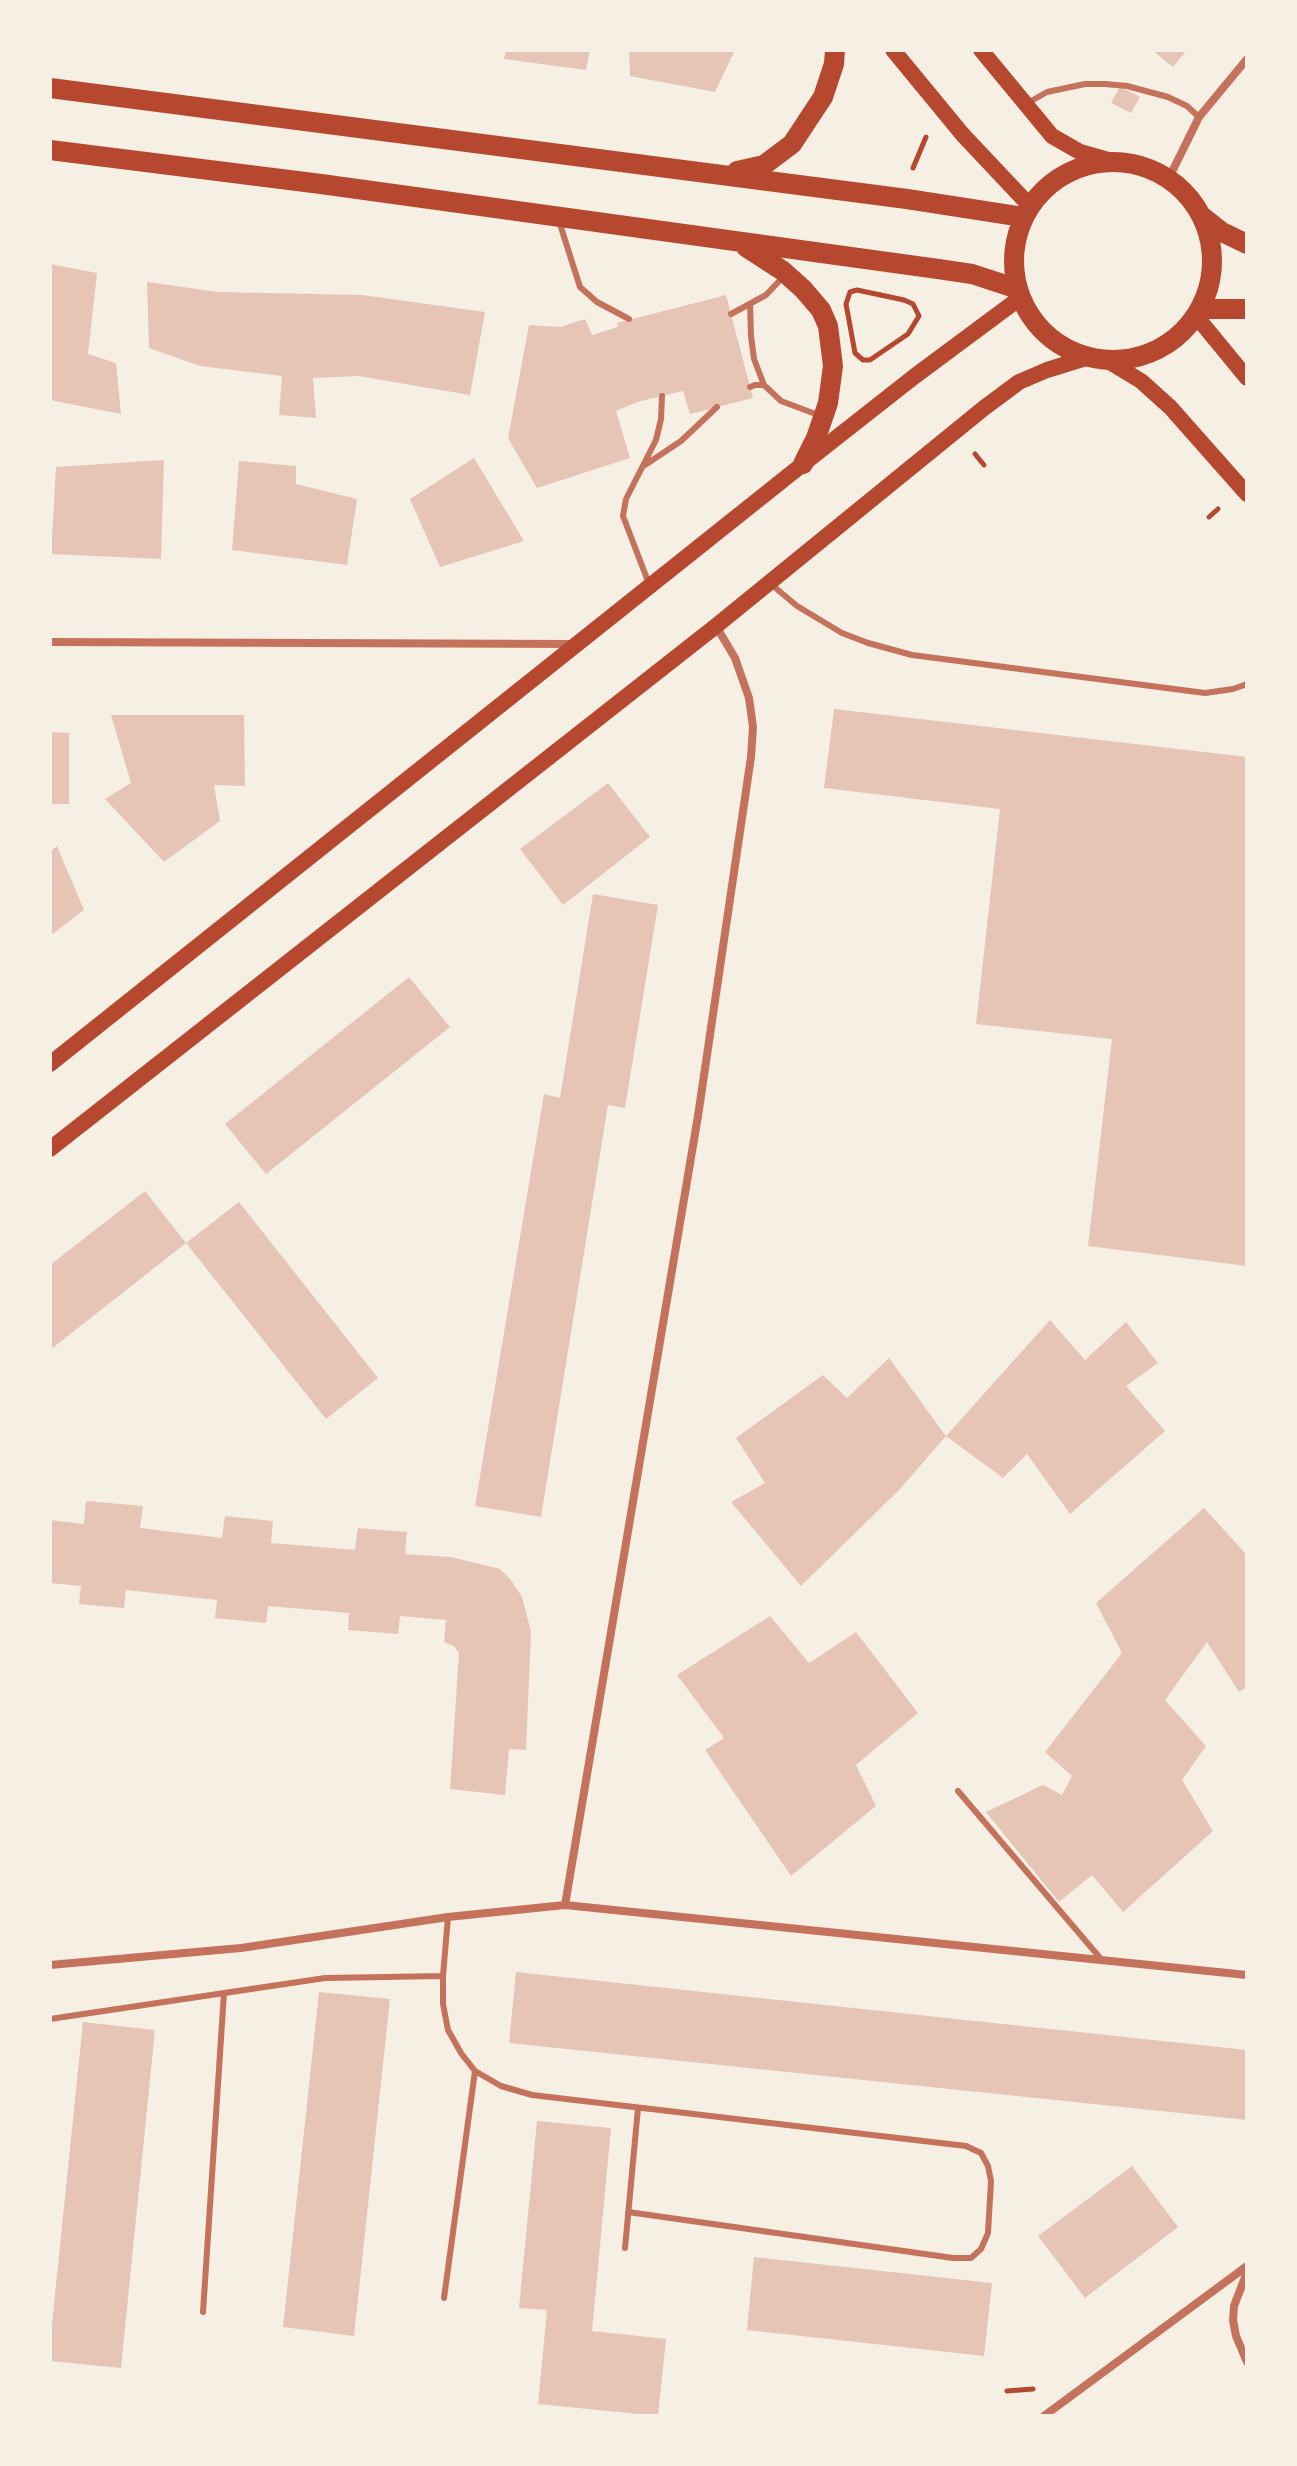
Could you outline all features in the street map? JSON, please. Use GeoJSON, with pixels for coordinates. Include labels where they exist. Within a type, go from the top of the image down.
{"type":"FeatureCollection","features":[{"type":"Feature","properties":{"kind":"main road"},"geometry":{"type":"LineString","coordinates":[[711,174],[764,165],[792,144],[823,97],[834,64],[835,50]]}},
{"type":"Feature","properties":{"kind":"main road"},"geometry":{"type":"LineString","coordinates":[[893,50],[1027,212]]}},
{"type":"Feature","properties":{"kind":"main road"},"geometry":{"type":"LineString","coordinates":[[50,1149],[716,626],[956,429],[1019,382],[1047,370],[1099,359],[1134,358],[1154,352],[1176,338],[1198,312],[1210,285],[1210,240],[1200,215],[1187,196],[1168,180],[1139,166],[1080,152],[1052,136],[981,50]]}},
{"type":"Feature","properties":{"kind":"main road"},"geometry":{"type":"LineString","coordinates":[[50,88],[1027,212]]}},
{"type":"Feature","properties":{"kind":"main road"},"geometry":{"type":"LineString","coordinates":[[50,150],[321,184],[972,274],[1019,293]]}},
{"type":"Feature","properties":{"kind":"main road"},"geometry":{"type":"LineString","coordinates":[[1119,163],[1090,165],[1052,182],[1027,212],[1016,237],[1013,263],[1019,293],[1034,322],[1052,340],[1070,351],[1099,359],[1141,381],[1170,407],[1247,494]]}},
{"type":"Feature","properties":{"kind":"main road"},"geometry":{"type":"LineString","coordinates":[[1200,215],[1222,232],[1247,244]]}},
{"type":"Feature","properties":{"kind":"main road"},"geometry":{"type":"LineString","coordinates":[[739,243],[787,274],[821,310],[828,326],[833,366],[824,417],[803,464]]}},
{"type":"Feature","properties":{"kind":"main road"},"geometry":{"type":"LineString","coordinates":[[50,1064],[1019,293]]}},
{"type":"Feature","properties":{"kind":"main road"},"geometry":{"type":"LineString","coordinates":[[1198,312],[1247,309]]}},
{"type":"Feature","properties":{"kind":"main road"},"geometry":{"type":"LineString","coordinates":[[1198,312],[1247,378]]}},
{"type":"Feature","properties":{"kind":"street"},"geometry":{"type":"LineString","coordinates":[[1168,180],[1199,117],[1247,59]]}},
{"type":"Feature","properties":{"kind":"street"},"geometry":{"type":"LineString","coordinates":[[565,1905],[698,1116],[751,757],[753,727],[749,698],[735,658],[716,626]]}},
{"type":"Feature","properties":{"kind":"street"},"geometry":{"type":"LineString","coordinates":[[50,642],[578,644]]}},
{"type":"Feature","properties":{"kind":"street"},"geometry":{"type":"LineString","coordinates":[[50,1965],[241,1948],[448,1917],[565,1905],[1247,1975]]}},
{"type":"Feature","properties":{"kind":"street"},"geometry":{"type":"LineString","coordinates":[[1247,2269],[1234,2306],[1233,2320],[1247,2362]]}},
{"type":"Feature","properties":{"kind":"street"},"geometry":{"type":"LineString","coordinates":[[1044,2416],[1247,2269]]}},
{"type":"Feature","properties":{"kind":"lane"},"geometry":{"type":"LineString","coordinates":[[1025,104],[1047,92],[1085,84],[1105,84],[1127,86],[1168,97],[1187,106],[1199,117]]}},
{"type":"Feature","properties":{"kind":"lane"},"geometry":{"type":"LineString","coordinates":[[557,218],[580,287],[597,302],[629,319]]}},
{"type":"Feature","properties":{"kind":"lane"},"geometry":{"type":"LineString","coordinates":[[731,314],[766,295],[787,274]]}},
{"type":"Feature","properties":{"kind":"lane"},"geometry":{"type":"LineString","coordinates":[[750,304],[754,359],[764,385],[781,401],[824,417]]}},
{"type":"Feature","properties":{"kind":"lane"},"geometry":{"type":"LineString","coordinates":[[750,387],[764,385]]}},
{"type":"Feature","properties":{"kind":"lane"},"geometry":{"type":"LineString","coordinates":[[650,586],[623,516],[626,499],[656,440],[662,396]]}},
{"type":"Feature","properties":{"kind":"lane"},"geometry":{"type":"LineString","coordinates":[[645,465],[681,441],[717,407]]}},
{"type":"Feature","properties":{"kind":"lane"},"geometry":{"type":"LineString","coordinates":[[769,583],[797,606],[842,633],[912,655],[1205,693],[1247,684]]}},
{"type":"Feature","properties":{"kind":"lane"},"geometry":{"type":"LineString","coordinates":[[958,1791],[1101,1959]]}},
{"type":"Feature","properties":{"kind":"lane"},"geometry":{"type":"LineString","coordinates":[[448,1917],[443,1976],[443,2004],[448,2030],[475,2071],[501,2086],[532,2095],[966,2146],[981,2153],[991,2181],[988,2233],[981,2249],[971,2258],[628,2212]]}},
{"type":"Feature","properties":{"kind":"lane"},"geometry":{"type":"LineString","coordinates":[[50,2019],[325,1978],[443,1976]]}},
{"type":"Feature","properties":{"kind":"lane"},"geometry":{"type":"LineString","coordinates":[[203,2312],[224,1993]]}},
{"type":"Feature","properties":{"kind":"lane"},"geometry":{"type":"LineString","coordinates":[[444,2298],[475,2071]]}},
{"type":"Feature","properties":{"kind":"lane"},"geometry":{"type":"LineString","coordinates":[[625,2248],[638,2108]]}},
{"type":"Feature","properties":{"kind":"path"},"geometry":{"type":"LineString","coordinates":[[911,174],[926,136]]}},
{"type":"Feature","properties":{"kind":"path"},"geometry":{"type":"LineString","coordinates":[[893,296],[913,304],[919,316],[913,329],[891,346],[895,351]]}},
{"type":"Feature","properties":{"kind":"path"},"geometry":{"type":"LineString","coordinates":[[975,454],[984,465]]}},
{"type":"Feature","properties":{"kind":"path"},"geometry":{"type":"LineString","coordinates":[[1209,517],[1222,505]]}},
{"type":"Feature","properties":{"kind":"path"},"geometry":{"type":"LineString","coordinates":[[1007,2391],[1034,2389]]}},
{"type":"Feature","properties":{"kind":"building"},"geometry":{"type":"Polygon","coordinates":[[[506,50],[590,50],[586,70],[504,59],[506,50]]]}},
{"type":"Feature","properties":{"kind":"building"},"geometry":{"type":"Polygon","coordinates":[[[629,50],[735,50],[715,92],[630,76],[629,50]]]}},
{"type":"Feature","properties":{"kind":"building"},"geometry":{"type":"Polygon","coordinates":[[[1152,50],[1187,50],[1173,67],[1152,50]]]}},
{"type":"Feature","properties":{"kind":"building"},"geometry":{"type":"Polygon","coordinates":[[[1120,87],[1140,97],[1131,113],[1111,103],[1120,87]]]}},
{"type":"Feature","properties":{"kind":"building"},"geometry":{"type":"Polygon","coordinates":[[[50,264],[97,273],[88,354],[116,363],[121,414],[50,400],[50,264]]]}},
{"type":"Feature","properties":{"kind":"building"},"geometry":{"type":"Polygon","coordinates":[[[147,282],[218,292],[362,295],[485,312],[470,395],[358,376],[313,378],[316,418],[279,415],[282,376],[200,366],[149,348],[147,282]]]}},
{"type":"Feature","properties":{"kind":"building"},"geometry":{"type":"Polygon","coordinates":[[[726,295],[753,398],[690,414],[683,391],[637,402],[616,411],[630,458],[537,488],[508,438],[529,325],[560,327],[585,319],[592,335],[618,327],[617,323],[726,295]]]}},
{"type":"Feature","properties":{"kind":"building"},"geometry":{"type":"Polygon","coordinates":[[[474,458],[524,541],[440,567],[410,499],[474,458]]]}},
{"type":"Feature","properties":{"kind":"building"},"geometry":{"type":"Polygon","coordinates":[[[164,460],[161,559],[51,554],[56,467],[164,460]]]}},
{"type":"Feature","properties":{"kind":"building"},"geometry":{"type":"Polygon","coordinates":[[[239,461],[296,466],[296,484],[357,499],[347,565],[232,550],[239,461]]]}},
{"type":"Feature","properties":{"kind":"building"},"geometry":{"type":"Polygon","coordinates":[[[834,709],[1247,757],[1247,1266],[1088,1246],[1112,1039],[976,1024],[1000,809],[824,788],[834,709]]]}},
{"type":"Feature","properties":{"kind":"building"},"geometry":{"type":"Polygon","coordinates":[[[111,715],[244,715],[245,786],[214,785],[220,821],[164,862],[105,799],[131,783],[111,715]]]}},
{"type":"Feature","properties":{"kind":"building"},"geometry":{"type":"Polygon","coordinates":[[[50,732],[69,733],[69,804],[50,804],[50,732]]]}},
{"type":"Feature","properties":{"kind":"building"},"geometry":{"type":"Polygon","coordinates":[[[608,783],[650,837],[563,905],[520,849],[608,783]]]}},
{"type":"Feature","properties":{"kind":"building"},"geometry":{"type":"Polygon","coordinates":[[[57,846],[84,910],[50,936],[50,852],[57,846]]]}},
{"type":"Feature","properties":{"kind":"building"},"geometry":{"type":"Polygon","coordinates":[[[593,894],[658,905],[625,1108],[608,1105],[541,1517],[475,1506],[544,1094],[560,1098],[593,894]]]}},
{"type":"Feature","properties":{"kind":"building"},"geometry":{"type":"Polygon","coordinates":[[[409,977],[450,1027],[266,1174],[225,1124],[409,977]]]}},
{"type":"Feature","properties":{"kind":"building"},"geometry":{"type":"Polygon","coordinates":[[[145,1191],[186,1243],[50,1350],[50,1265],[145,1191]]]}},
{"type":"Feature","properties":{"kind":"building"},"geometry":{"type":"Polygon","coordinates":[[[239,1202],[378,1378],[326,1419],[186,1243],[239,1202]]]}},
{"type":"Feature","properties":{"kind":"building"},"geometry":{"type":"Polygon","coordinates":[[[1050,1320],[1085,1360],[1126,1322],[1158,1363],[1126,1386],[1165,1431],[1070,1514],[1027,1454],[1003,1478],[946,1436],[1050,1320]]]}},
{"type":"Feature","properties":{"kind":"building"},"geometry":{"type":"Polygon","coordinates":[[[889,1358],[946,1436],[899,1490],[801,1586],[731,1502],[765,1483],[736,1438],[823,1375],[847,1398],[889,1358]]]}},
{"type":"Feature","properties":{"kind":"building"},"geometry":{"type":"Polygon","coordinates":[[[86,1501],[143,1506],[140,1528],[222,1538],[225,1516],[273,1521],[271,1543],[355,1550],[358,1528],[407,1532],[405,1554],[451,1557],[500,1569],[522,1597],[531,1632],[526,1750],[509,1749],[505,1795],[450,1789],[459,1653],[454,1646],[444,1642],[446,1620],[400,1616],[398,1634],[348,1630],[349,1613],[268,1606],[266,1623],[215,1618],[217,1600],[126,1590],[124,1608],[79,1604],[81,1586],[50,1583],[50,1520],[84,1524],[86,1501]]]}},
{"type":"Feature","properties":{"kind":"building"},"geometry":{"type":"Polygon","coordinates":[[[1204,1508],[1247,1555],[1247,1687],[1239,1692],[1207,1642],[1165,1700],[1206,1746],[1182,1780],[1213,1831],[1123,1912],[1092,1875],[1059,1902],[986,1812],[1043,1785],[1062,1795],[1072,1776],[1045,1752],[1122,1653],[1096,1603],[1204,1508]]]}},
{"type":"Feature","properties":{"kind":"building"},"geometry":{"type":"Polygon","coordinates":[[[770,1616],[809,1663],[856,1632],[918,1713],[856,1765],[876,1806],[791,1876],[705,1750],[724,1738],[677,1675],[770,1616]]]}},
{"type":"Feature","properties":{"kind":"building"},"geometry":{"type":"Polygon","coordinates":[[[516,1972],[1247,2050],[1247,2120],[509,2043],[516,1972]]]}},
{"type":"Feature","properties":{"kind":"building"},"geometry":{"type":"Polygon","coordinates":[[[319,1992],[390,1999],[354,2336],[283,2327],[319,1992]]]}},
{"type":"Feature","properties":{"kind":"building"},"geometry":{"type":"Polygon","coordinates":[[[83,2022],[155,2030],[121,2368],[50,2361],[83,2022]]]}},
{"type":"Feature","properties":{"kind":"building"},"geometry":{"type":"Polygon","coordinates":[[[537,2121],[611,2128],[592,2331],[666,2339],[658,2416],[538,2404],[547,2310],[519,2308],[537,2121]]]}},
{"type":"Feature","properties":{"kind":"building"},"geometry":{"type":"Polygon","coordinates":[[[1132,2166],[1178,2227],[1085,2298],[1038,2236],[1132,2166]]]}},
{"type":"Feature","properties":{"kind":"building"},"geometry":{"type":"Polygon","coordinates":[[[754,2257],[992,2283],[984,2356],[747,2330],[754,2257]]]}}]}
